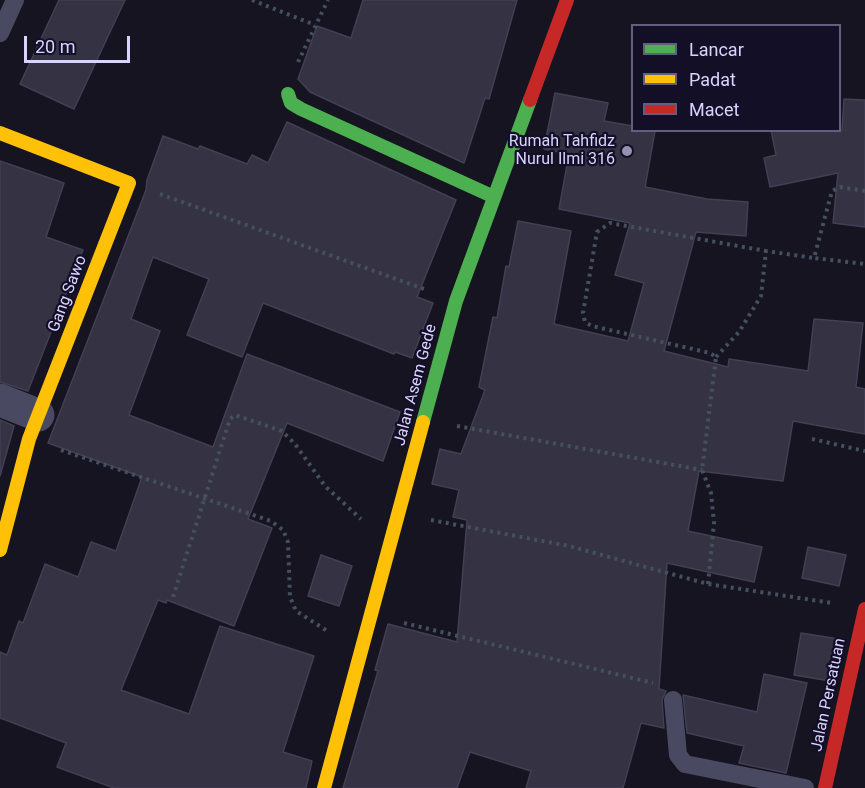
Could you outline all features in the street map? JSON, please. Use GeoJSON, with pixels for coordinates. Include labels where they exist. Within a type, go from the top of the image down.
{"type":"FeatureCollection","features":[{"type":"Feature","properties":{"kind":"street","name":"Jalan Asem Gede"},"geometry":{"type":"LineString","coordinates":[[324,788],[456,301],[492,196],[567,0]]}},
{"type":"Feature","properties":{"kind":"street"},"geometry":{"type":"LineString","coordinates":[[288,94],[291,103],[301,109],[492,196]]}},
{"type":"Feature","properties":{"kind":"street"},"geometry":{"type":"LineString","coordinates":[[0,133],[129,183]]}},
{"type":"Feature","properties":{"kind":"street","name":"Gang Sawo"},"geometry":{"type":"LineString","coordinates":[[0,550],[34,427],[129,183]]}},
{"type":"Feature","properties":{"kind":"street"},"geometry":{"type":"LineString","coordinates":[[0,400],[34,427]]}},
{"type":"Feature","properties":{"kind":"street","name":"Jalan Persatuan"},"geometry":{"type":"LineString","coordinates":[[825,788],[865,609]]}},
{"type":"Feature","properties":{"kind":"lane"},"geometry":{"type":"LineString","coordinates":[[0,33],[15,0]]}},
{"type":"Feature","properties":{"kind":"lane"},"geometry":{"type":"LineString","coordinates":[[669,693],[678,755],[685,764],[805,788]]}},
{"type":"Feature","properties":{"kind":"path"},"geometry":{"type":"LineString","coordinates":[[252,0],[315,25]]}},
{"type":"Feature","properties":{"kind":"path"},"geometry":{"type":"LineString","coordinates":[[288,94],[290,81],[328,0]]}},
{"type":"Feature","properties":{"kind":"path"},"geometry":{"type":"LineString","coordinates":[[129,183],[456,301]]}},
{"type":"Feature","properties":{"kind":"path"},"geometry":{"type":"LineString","coordinates":[[814,258],[832,192],[840,187],[865,191]]}},
{"type":"Feature","properties":{"kind":"path"},"geometry":{"type":"LineString","coordinates":[[716,357],[710,353],[592,326],[585,322],[583,313],[597,232],[610,223],[766,251],[865,264]]}},
{"type":"Feature","properties":{"kind":"path"},"geometry":{"type":"LineString","coordinates":[[708,584],[714,523],[711,493],[702,470],[716,357],[739,332],[761,296],[766,251]]}},
{"type":"Feature","properties":{"kind":"path"},"geometry":{"type":"LineString","coordinates":[[173,597],[230,419],[235,415],[244,416],[282,431],[295,444],[325,486],[389,549]]}},
{"type":"Feature","properties":{"kind":"path"},"geometry":{"type":"LineString","coordinates":[[425,421],[702,470]]}},
{"type":"Feature","properties":{"kind":"path"},"geometry":{"type":"LineString","coordinates":[[34,427],[204,498],[271,521],[283,530],[288,542],[290,597],[296,611],[361,651]]}},
{"type":"Feature","properties":{"kind":"path"},"geometry":{"type":"LineString","coordinates":[[812,439],[865,451]]}},
{"type":"Feature","properties":{"kind":"path"},"geometry":{"type":"LineString","coordinates":[[398,514],[569,546],[708,584],[841,604]]}},
{"type":"Feature","properties":{"kind":"path"},"geometry":{"type":"LineString","coordinates":[[371,615],[669,693]]}},
{"type":"Feature","properties":{"kind":"building"},"geometry":{"type":"Polygon","coordinates":[[[59,0],[125,0],[74,109],[20,84],[59,0]]]}},
{"type":"Feature","properties":{"kind":"building"},"geometry":{"type":"Polygon","coordinates":[[[363,0],[517,0],[489,99],[485,98],[464,163],[310,92],[298,79],[317,26],[351,38],[363,0]]]}},
{"type":"Feature","properties":{"kind":"building"},"geometry":{"type":"Polygon","coordinates":[[[555,93],[608,103],[604,121],[631,126],[631,132],[655,132],[645,187],[707,199],[748,202],[746,236],[696,232],[664,351],[728,367],[729,359],[808,371],[814,319],[863,323],[856,387],[865,389],[865,434],[793,421],[783,481],[699,471],[688,531],[762,547],[754,582],[667,563],[659,689],[666,691],[662,700],[664,728],[641,723],[623,788],[526,788],[531,771],[470,752],[457,788],[343,788],[378,671],[375,670],[388,624],[457,642],[467,520],[453,517],[459,490],[432,484],[440,449],[461,454],[485,390],[479,387],[493,317],[497,318],[506,266],[509,267],[518,221],[571,231],[554,324],[628,341],[644,283],[615,275],[630,223],[559,209],[569,154],[544,149],[555,93]]]}},
{"type":"Feature","properties":{"kind":"building"},"geometry":{"type":"Polygon","coordinates":[[[844,99],[865,100],[865,227],[833,223],[838,173],[770,187],[764,158],[776,155],[771,132],[841,132],[844,99]]]}},
{"type":"Feature","properties":{"kind":"building"},"geometry":{"type":"Polygon","coordinates":[[[287,122],[456,200],[417,297],[433,303],[412,358],[395,352],[394,354],[263,303],[242,357],[187,335],[209,279],[153,257],[131,319],[160,331],[129,415],[213,447],[247,354],[400,412],[383,461],[287,423],[248,519],[272,528],[234,626],[167,600],[166,603],[158,600],[121,690],[189,714],[220,626],[314,656],[283,752],[312,761],[306,788],[114,788],[57,767],[66,743],[0,718],[0,652],[7,655],[19,621],[23,623],[45,564],[78,577],[91,542],[116,551],[142,477],[48,443],[146,190],[147,180],[163,136],[198,149],[200,146],[247,164],[252,155],[268,163],[287,122]]]}},
{"type":"Feature","properties":{"kind":"building"},"geometry":{"type":"Polygon","coordinates":[[[0,161],[64,183],[46,237],[83,250],[28,391],[0,382],[0,161]]]}},
{"type":"Feature","properties":{"kind":"building"},"geometry":{"type":"Polygon","coordinates":[[[0,420],[14,426],[0,476],[0,420]]]}},
{"type":"Feature","properties":{"kind":"building"},"geometry":{"type":"Polygon","coordinates":[[[808,547],[846,555],[839,586],[802,578],[808,547]]]}},
{"type":"Feature","properties":{"kind":"building"},"geometry":{"type":"Polygon","coordinates":[[[321,555],[352,566],[339,606],[308,596],[321,555]]]}},
{"type":"Feature","properties":{"kind":"building"},"geometry":{"type":"Polygon","coordinates":[[[801,633],[839,639],[830,681],[794,675],[801,633]]]}},
{"type":"Feature","properties":{"kind":"building"},"geometry":{"type":"Polygon","coordinates":[[[764,674],[807,683],[786,773],[739,763],[744,746],[687,733],[683,695],[757,712],[764,674]]]}},
{"type":"Feature","properties":{"kind":"traffic: fast"},"geometry":{"type":"LineString","coordinates":[[288,94],[291,103],[301,109],[492,196]]}},
{"type":"Feature","properties":{"kind":"traffic: fast"},"geometry":{"type":"LineString","coordinates":[[423,422],[456,301],[530,100]]}},
{"type":"Feature","properties":{"kind":"traffic: slow"},"geometry":{"type":"LineString","coordinates":[[0,133],[129,183],[29,439],[0,550]]}},
{"type":"Feature","properties":{"kind":"traffic: slow"},"geometry":{"type":"LineString","coordinates":[[324,788],[423,422]]}},
{"type":"Feature","properties":{"kind":"traffic: jam"},"geometry":{"type":"LineString","coordinates":[[530,100],[567,0]]}},
{"type":"Feature","properties":{"kind":"traffic: jam"},"geometry":{"type":"LineString","coordinates":[[825,788],[865,609]]}},
{"type":"Feature","properties":{"kind":"place","name":"Rumah Tahfidz Nurul Ilmi 316"},"geometry":{"type":"Point","coordinates":[627,151]}}]}
